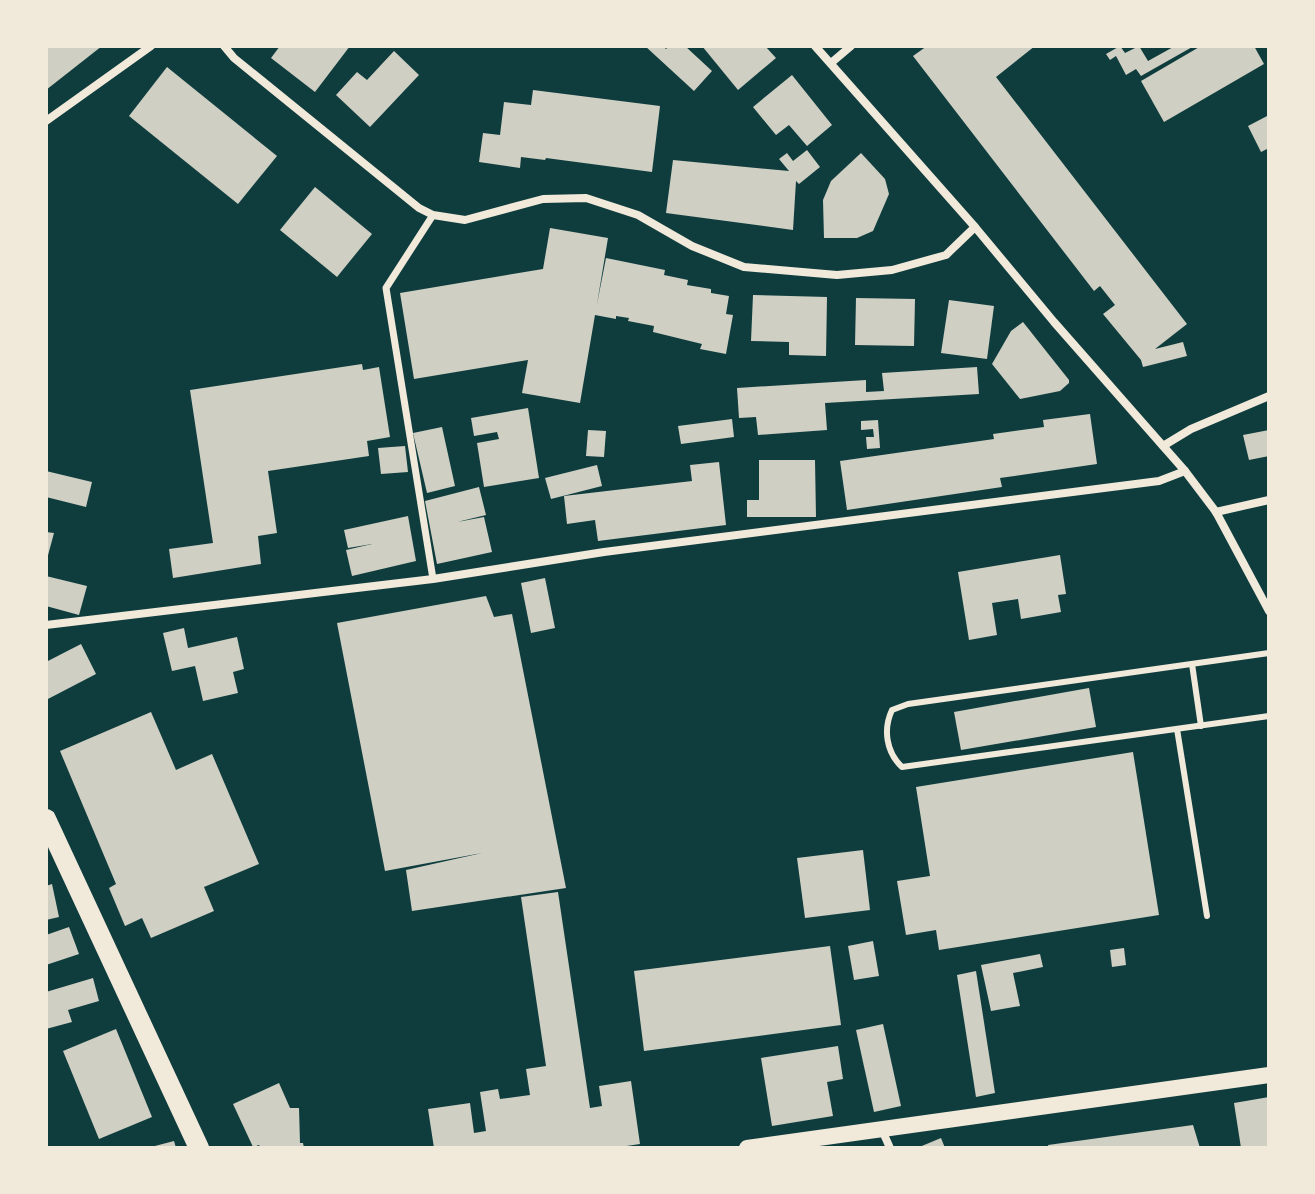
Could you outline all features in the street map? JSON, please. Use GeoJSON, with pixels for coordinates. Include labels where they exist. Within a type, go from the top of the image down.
{"type":"FeatureCollection","features":[{"type":"Feature","properties":{"kind":"main road"},"geometry":{"type":"LineString","coordinates":[[46,819],[199,1148]]}},
{"type":"Feature","properties":{"kind":"main road"},"geometry":{"type":"LineString","coordinates":[[747,1148],[1269,1075]]}},
{"type":"Feature","properties":{"kind":"street"},"geometry":{"type":"LineString","coordinates":[[46,121],[151,46]]}},
{"type":"Feature","properties":{"kind":"street"},"geometry":{"type":"LineString","coordinates":[[224,46],[234,58],[419,208],[433,215],[465,220],[543,199],[586,198],[638,215],[692,246],[744,267],[837,275],[892,270],[946,255],[975,227]]}},
{"type":"Feature","properties":{"kind":"street"},"geometry":{"type":"LineString","coordinates":[[815,46],[1185,471],[1216,512],[1269,611]]}},
{"type":"Feature","properties":{"kind":"street"},"geometry":{"type":"LineString","coordinates":[[831,63],[851,46]]}},
{"type":"Feature","properties":{"kind":"street"},"geometry":{"type":"LineString","coordinates":[[433,215],[386,288],[433,579]]}},
{"type":"Feature","properties":{"kind":"street"},"geometry":{"type":"LineString","coordinates":[[1163,446],[1191,429],[1269,396]]}},
{"type":"Feature","properties":{"kind":"street"},"geometry":{"type":"LineString","coordinates":[[46,625],[433,579],[604,552],[1159,481],[1185,471]]}},
{"type":"Feature","properties":{"kind":"street"},"geometry":{"type":"LineString","coordinates":[[1216,512],[1269,500]]}},
{"type":"Feature","properties":{"kind":"street"},"geometry":{"type":"LineString","coordinates":[[882,1129],[890,1148]]}},
{"type":"Feature","properties":{"kind":"lane"},"geometry":{"type":"LineString","coordinates":[[1269,653],[908,704],[892,710],[886,723],[893,759],[902,767],[1269,716]]}},
{"type":"Feature","properties":{"kind":"lane"},"geometry":{"type":"LineString","coordinates":[[1192,664],[1201,726]]}},
{"type":"Feature","properties":{"kind":"lane"},"geometry":{"type":"LineString","coordinates":[[1177,729],[1207,916]]}},
{"type":"Feature","properties":{"kind":"building"},"geometry":{"type":"Polygon","coordinates":[[[46,46],[102,46],[46,90],[46,46]]]}},
{"type":"Feature","properties":{"kind":"building"},"geometry":{"type":"Polygon","coordinates":[[[280,46],[350,46],[315,92],[271,58],[280,46]]]}},
{"type":"Feature","properties":{"kind":"building"},"geometry":{"type":"Polygon","coordinates":[[[645,46],[663,46],[666,49],[669,46],[685,46],[712,71],[694,91],[645,46]]]}},
{"type":"Feature","properties":{"kind":"building"},"geometry":{"type":"Polygon","coordinates":[[[702,46],[765,46],[776,58],[738,90],[702,46]]]}},
{"type":"Feature","properties":{"kind":"building"},"geometry":{"type":"Polygon","coordinates":[[[927,46],[1035,46],[996,77],[1187,324],[1155,349],[1183,342],[1187,356],[1143,367],[1141,360],[1103,314],[1115,305],[1100,286],[1094,291],[913,56],[927,46]]]}},
{"type":"Feature","properties":{"kind":"building"},"geometry":{"type":"Polygon","coordinates":[[[1120,46],[1125,53],[1139,46],[1148,61],[1175,46],[1194,46],[1141,76],[1136,69],[1126,75],[1116,56],[1110,60],[1106,54],[1120,46]]]}},
{"type":"Feature","properties":{"kind":"building"},"geometry":{"type":"Polygon","coordinates":[[[1201,46],[1254,46],[1264,64],[1164,122],[1141,81],[1201,46]]]}},
{"type":"Feature","properties":{"kind":"building"},"geometry":{"type":"Polygon","coordinates":[[[394,51],[419,75],[370,127],[336,95],[357,72],[367,80],[394,51]]]}},
{"type":"Feature","properties":{"kind":"building"},"geometry":{"type":"Polygon","coordinates":[[[167,67],[277,156],[238,204],[129,116],[167,67]]]}},
{"type":"Feature","properties":{"kind":"building"},"geometry":{"type":"Polygon","coordinates":[[[792,75],[832,125],[807,146],[789,125],[776,135],[753,107],[792,75]]]}},
{"type":"Feature","properties":{"kind":"building"},"geometry":{"type":"Polygon","coordinates":[[[533,90],[660,106],[652,172],[546,158],[521,157],[520,168],[479,162],[483,133],[500,135],[504,102],[531,105],[533,90]]]}},
{"type":"Feature","properties":{"kind":"building"},"geometry":{"type":"Polygon","coordinates":[[[1269,115],[1269,148],[1261,152],[1248,126],[1269,115]]]}},
{"type":"Feature","properties":{"kind":"building"},"geometry":{"type":"Polygon","coordinates":[[[807,150],[820,167],[799,184],[796,181],[793,230],[666,213],[673,160],[789,171],[779,159],[787,153],[793,161],[807,150]]]}},
{"type":"Feature","properties":{"kind":"building"},"geometry":{"type":"Polygon","coordinates":[[[861,153],[885,179],[889,194],[873,231],[857,238],[824,238],[823,200],[831,181],[861,153]]]}},
{"type":"Feature","properties":{"kind":"building"},"geometry":{"type":"Polygon","coordinates":[[[315,187],[372,234],[337,277],[280,230],[315,187]]]}},
{"type":"Feature","properties":{"kind":"building"},"geometry":{"type":"Polygon","coordinates":[[[550,228],[608,238],[597,304],[606,258],[665,270],[664,275],[688,280],[687,285],[729,296],[726,314],[733,315],[726,354],[700,349],[702,344],[653,332],[654,326],[628,321],[629,318],[595,315],[580,403],[522,393],[528,360],[414,379],[400,293],[543,269],[550,228]]]}},
{"type":"Feature","properties":{"kind":"building"},"geometry":{"type":"Polygon","coordinates":[[[753,295],[827,297],[826,356],[789,355],[789,342],[751,341],[753,295]]]}},
{"type":"Feature","properties":{"kind":"building"},"geometry":{"type":"Polygon","coordinates":[[[856,298],[915,299],[914,346],[855,345],[856,298]]]}},
{"type":"Feature","properties":{"kind":"building"},"geometry":{"type":"Polygon","coordinates":[[[949,300],[994,306],[987,359],[941,353],[949,300]]]}},
{"type":"Feature","properties":{"kind":"building"},"geometry":{"type":"Polygon","coordinates":[[[1023,322],[1069,380],[1060,391],[1020,399],[992,364],[1011,331],[1023,322]]]}},
{"type":"Feature","properties":{"kind":"building"},"geometry":{"type":"Polygon","coordinates":[[[362,364],[363,370],[379,367],[390,437],[367,441],[369,456],[268,471],[277,533],[258,536],[261,564],[173,578],[169,549],[213,543],[190,390],[362,364]]]}},
{"type":"Feature","properties":{"kind":"building"},"geometry":{"type":"Polygon","coordinates":[[[977,367],[979,394],[825,403],[827,430],[758,435],[756,417],[739,418],[737,388],[866,380],[866,392],[884,391],[882,373],[977,367]]]}},
{"type":"Feature","properties":{"kind":"building"},"geometry":{"type":"Polygon","coordinates":[[[528,408],[539,478],[484,487],[477,443],[499,439],[497,432],[474,436],[471,418],[528,408]]]}},
{"type":"Feature","properties":{"kind":"building"},"geometry":{"type":"Polygon","coordinates":[[[1090,414],[1097,464],[1000,478],[1002,487],[847,510],[840,461],[994,439],[993,434],[1044,427],[1043,420],[1090,414]]]}},
{"type":"Feature","properties":{"kind":"building"},"geometry":{"type":"Polygon","coordinates":[[[732,419],[734,437],[681,444],[678,426],[732,419]]]}},
{"type":"Feature","properties":{"kind":"building"},"geometry":{"type":"Polygon","coordinates":[[[878,420],[880,448],[867,449],[866,437],[874,437],[873,429],[861,430],[861,421],[878,420]]]}},
{"type":"Feature","properties":{"kind":"building"},"geometry":{"type":"Polygon","coordinates":[[[442,427],[455,486],[427,493],[413,433],[442,427]]]}},
{"type":"Feature","properties":{"kind":"building"},"geometry":{"type":"Polygon","coordinates":[[[588,430],[606,431],[604,457],[586,456],[588,430]]]}},
{"type":"Feature","properties":{"kind":"building"},"geometry":{"type":"Polygon","coordinates":[[[1269,430],[1269,456],[1249,460],[1243,435],[1269,430]]]}},
{"type":"Feature","properties":{"kind":"building"},"geometry":{"type":"Polygon","coordinates":[[[405,446],[408,472],[381,474],[378,448],[405,446]]]}},
{"type":"Feature","properties":{"kind":"building"},"geometry":{"type":"Polygon","coordinates":[[[759,460],[815,460],[816,517],[747,517],[747,500],[759,500],[759,460]]]}},
{"type":"Feature","properties":{"kind":"building"},"geometry":{"type":"Polygon","coordinates":[[[719,462],[726,525],[598,541],[595,520],[567,524],[564,496],[692,481],[690,465],[719,462]]]}},
{"type":"Feature","properties":{"kind":"building"},"geometry":{"type":"Polygon","coordinates":[[[597,465],[602,486],[551,499],[545,478],[597,465]]]}},
{"type":"Feature","properties":{"kind":"building"},"geometry":{"type":"Polygon","coordinates":[[[46,471],[92,482],[86,507],[46,497],[46,471]]]}},
{"type":"Feature","properties":{"kind":"building"},"geometry":{"type":"Polygon","coordinates":[[[479,487],[486,515],[457,522],[484,517],[492,552],[437,564],[425,501],[479,487]]]}},
{"type":"Feature","properties":{"kind":"building"},"geometry":{"type":"Polygon","coordinates":[[[408,516],[416,561],[352,576],[346,550],[372,544],[348,548],[344,530],[408,516]]]}},
{"type":"Feature","properties":{"kind":"building"},"geometry":{"type":"Polygon","coordinates":[[[46,532],[54,533],[47,559],[46,559],[46,532]]]}},
{"type":"Feature","properties":{"kind":"building"},"geometry":{"type":"Polygon","coordinates":[[[1060,555],[1066,594],[1058,595],[1061,612],[1021,619],[1018,599],[992,603],[997,635],[969,640],[958,572],[1060,555]]]}},
{"type":"Feature","properties":{"kind":"building"},"geometry":{"type":"Polygon","coordinates":[[[46,576],[87,586],[79,615],[46,606],[46,576]]]}},
{"type":"Feature","properties":{"kind":"building"},"geometry":{"type":"Polygon","coordinates":[[[545,578],[555,628],[531,633],[521,583],[545,578]]]}},
{"type":"Feature","properties":{"kind":"building"},"geometry":{"type":"Polygon","coordinates":[[[486,596],[494,617],[512,614],[566,888],[412,911],[406,870],[482,853],[385,871],[337,623],[486,596]]]}},
{"type":"Feature","properties":{"kind":"building"},"geometry":{"type":"Polygon","coordinates":[[[184,628],[188,648],[237,637],[244,669],[233,672],[238,693],[203,701],[195,666],[172,671],[163,633],[184,628]]]}},
{"type":"Feature","properties":{"kind":"building"},"geometry":{"type":"Polygon","coordinates":[[[81,644],[96,674],[46,700],[46,662],[81,644]]]}},
{"type":"Feature","properties":{"kind":"building"},"geometry":{"type":"Polygon","coordinates":[[[1089,688],[1096,727],[961,750],[954,712],[1089,688]]]}},
{"type":"Feature","properties":{"kind":"building"},"geometry":{"type":"Polygon","coordinates":[[[151,712],[176,770],[212,754],[259,864],[204,887],[214,911],[151,938],[142,918],[125,926],[109,888],[116,884],[60,751],[151,712]]]}},
{"type":"Feature","properties":{"kind":"building"},"geometry":{"type":"Polygon","coordinates":[[[1133,752],[1159,915],[939,950],[936,930],[906,935],[897,881],[930,876],[916,787],[1133,752]]]}},
{"type":"Feature","properties":{"kind":"building"},"geometry":{"type":"Polygon","coordinates":[[[863,850],[870,910],[805,918],[797,858],[863,850]]]}},
{"type":"Feature","properties":{"kind":"building"},"geometry":{"type":"Polygon","coordinates":[[[52,884],[59,917],[46,920],[46,886],[52,884]]]}},
{"type":"Feature","properties":{"kind":"building"},"geometry":{"type":"Polygon","coordinates":[[[558,892],[590,1108],[602,1106],[599,1086],[631,1081],[640,1144],[613,1148],[434,1148],[428,1109],[470,1103],[474,1133],[486,1131],[480,1092],[498,1089],[500,1099],[530,1095],[526,1069],[546,1066],[521,897],[558,892]]]}},
{"type":"Feature","properties":{"kind":"building"},"geometry":{"type":"Polygon","coordinates":[[[69,927],[79,954],[46,965],[46,935],[69,927]]]}},
{"type":"Feature","properties":{"kind":"building"},"geometry":{"type":"Polygon","coordinates":[[[873,941],[879,976],[854,980],[848,946],[873,941]]]}},
{"type":"Feature","properties":{"kind":"building"},"geometry":{"type":"Polygon","coordinates":[[[830,946],[841,1025],[644,1051],[634,971],[830,946]]]}},
{"type":"Feature","properties":{"kind":"building"},"geometry":{"type":"Polygon","coordinates":[[[1124,948],[1126,965],[1112,967],[1110,950],[1124,948]]]}},
{"type":"Feature","properties":{"kind":"building"},"geometry":{"type":"Polygon","coordinates":[[[1040,954],[1043,967],[1013,973],[1020,1006],[991,1011],[981,965],[1040,954]]]}},
{"type":"Feature","properties":{"kind":"building"},"geometry":{"type":"Polygon","coordinates":[[[976,971],[995,1093],[976,1097],[957,975],[976,971]]]}},
{"type":"Feature","properties":{"kind":"building"},"geometry":{"type":"Polygon","coordinates":[[[93,978],[99,1001],[68,1010],[72,1022],[46,1029],[46,992],[93,978]]]}},
{"type":"Feature","properties":{"kind":"building"},"geometry":{"type":"Polygon","coordinates":[[[883,1024],[901,1106],[874,1112],[856,1030],[883,1024]]]}},
{"type":"Feature","properties":{"kind":"building"},"geometry":{"type":"Polygon","coordinates":[[[116,1029],[152,1117],[99,1139],[63,1051],[116,1029]]]}},
{"type":"Feature","properties":{"kind":"building"},"geometry":{"type":"Polygon","coordinates":[[[838,1046],[843,1079],[827,1082],[833,1116],[772,1126],[761,1058],[838,1046]]]}},
{"type":"Feature","properties":{"kind":"building"},"geometry":{"type":"Polygon","coordinates":[[[279,1083],[290,1108],[299,1108],[300,1143],[304,1148],[253,1147],[233,1104],[279,1083]]]}},
{"type":"Feature","properties":{"kind":"building"},"geometry":{"type":"Polygon","coordinates":[[[1269,1097],[1269,1148],[1241,1148],[1234,1103],[1269,1097]]]}},
{"type":"Feature","properties":{"kind":"building"},"geometry":{"type":"Polygon","coordinates":[[[1193,1125],[1200,1148],[1049,1148],[1048,1145],[1193,1125]]]}},
{"type":"Feature","properties":{"kind":"building"},"geometry":{"type":"Polygon","coordinates":[[[941,1138],[945,1148],[917,1148],[941,1138]]]}},
{"type":"Feature","properties":{"kind":"building"},"geometry":{"type":"Polygon","coordinates":[[[174,1141],[176,1148],[151,1148],[151,1147],[174,1141]]]}}]}
